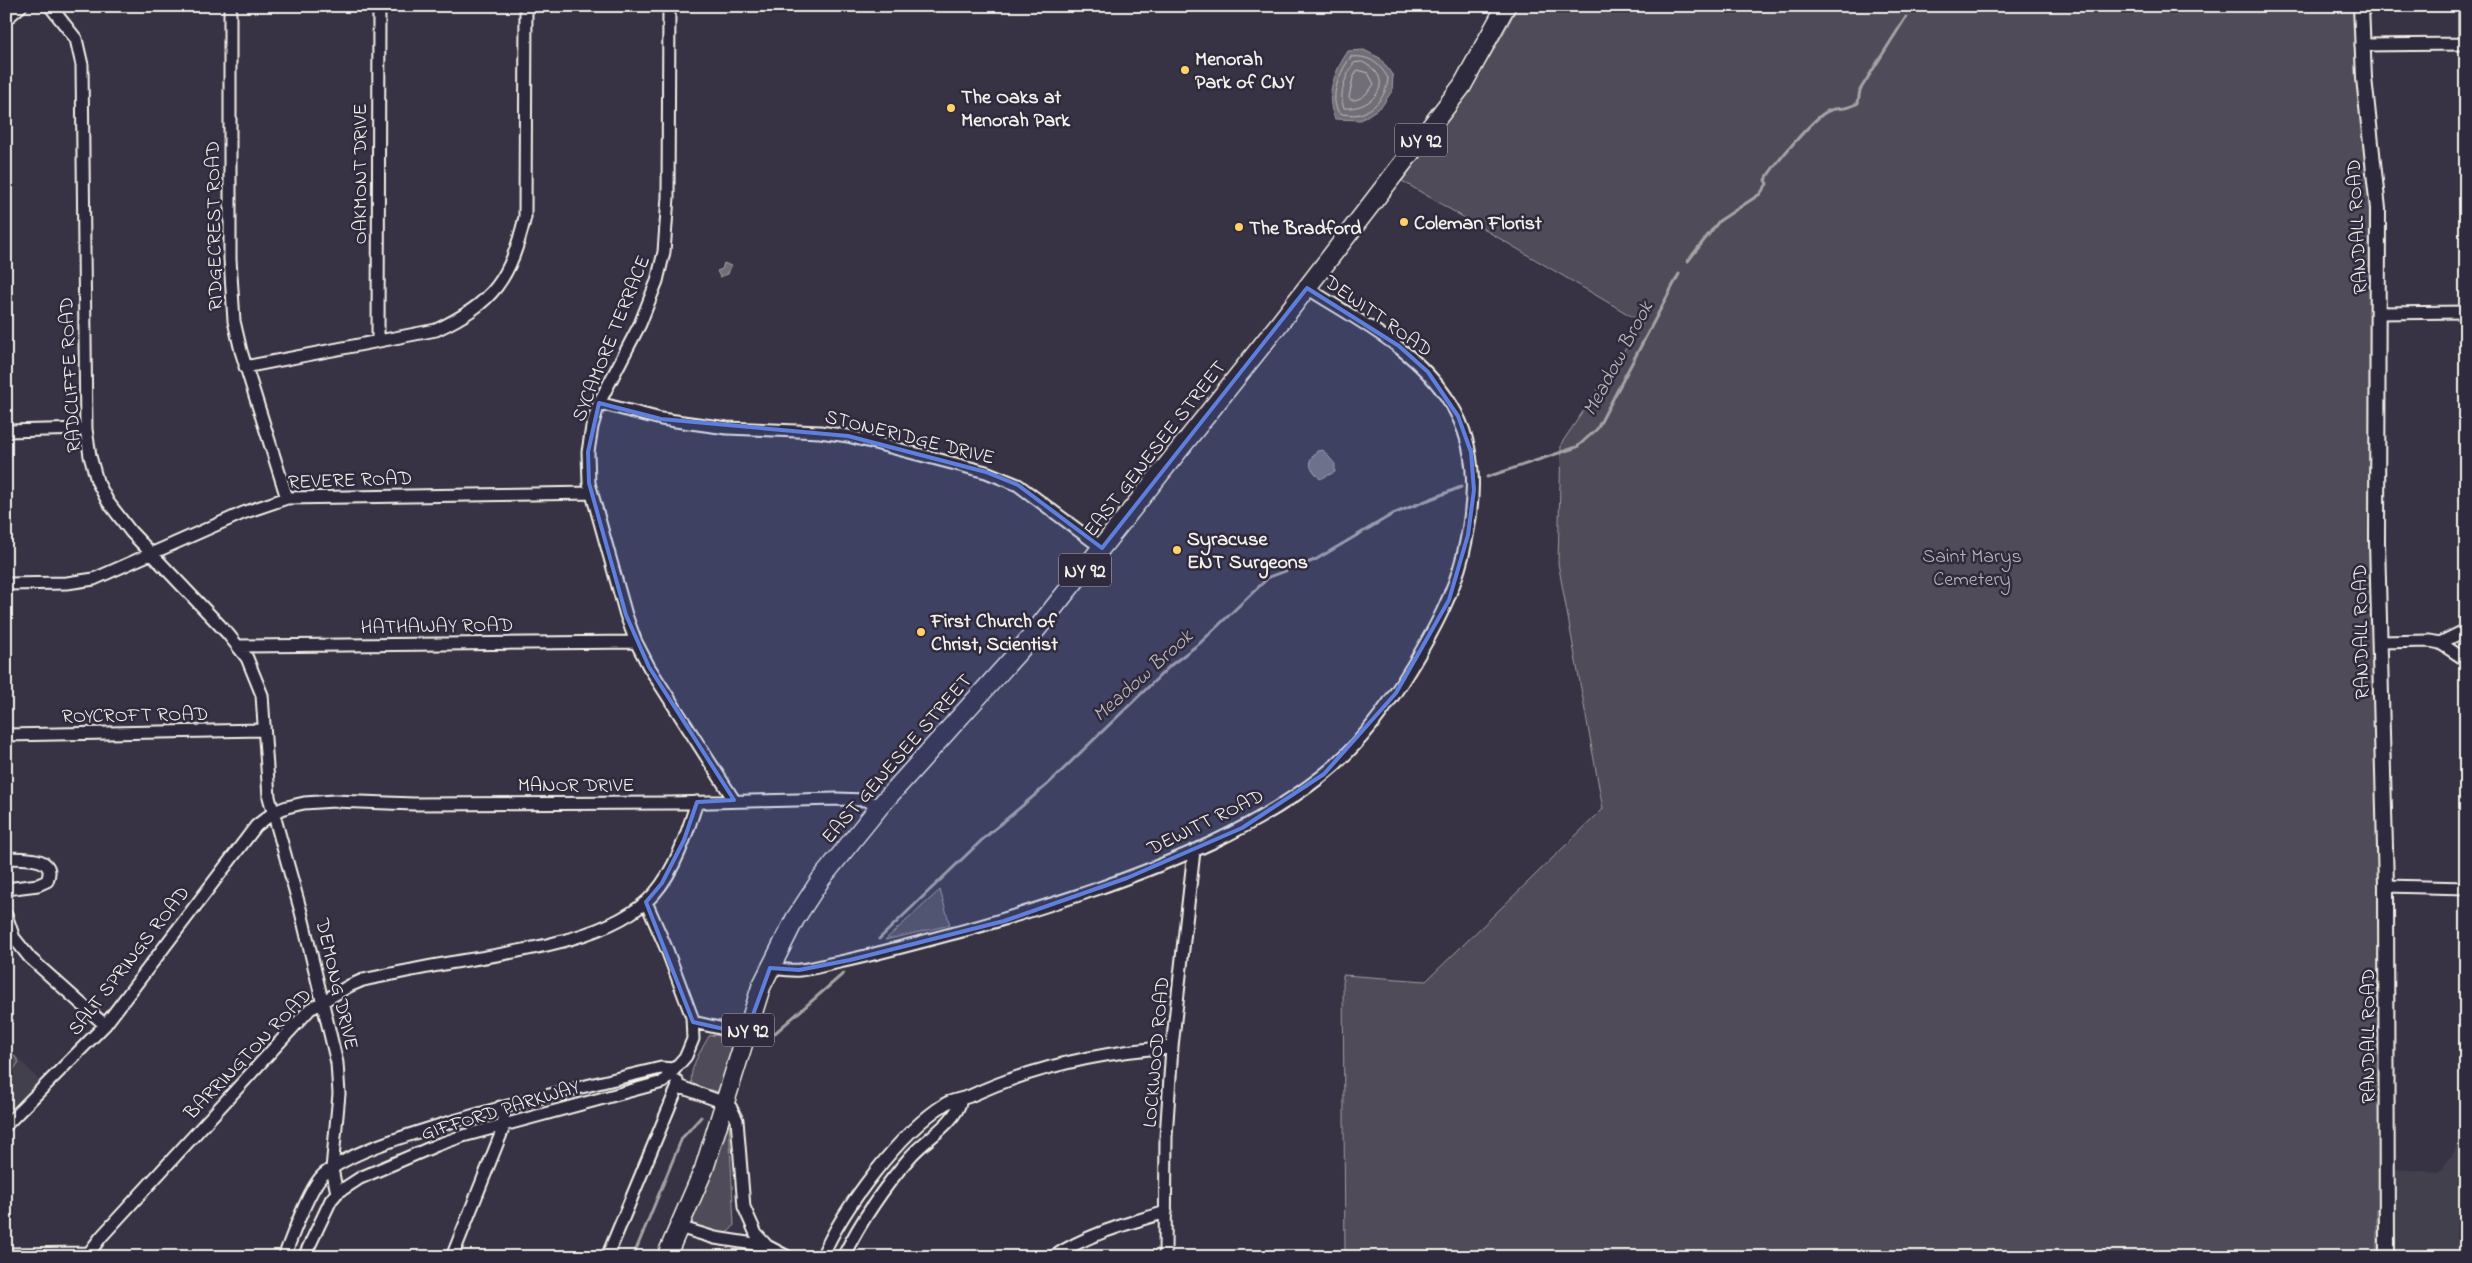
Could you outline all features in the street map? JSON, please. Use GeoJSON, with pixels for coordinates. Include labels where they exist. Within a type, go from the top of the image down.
{"type":"FeatureCollection","features":[{"type":"Feature","properties":{"kind":"main road","name":"EAST GENESEE STREET"},"geometry":{"type":"LineString","coordinates":[[666,1257],[704,1169],[746,1034],[770,968],[796,918],[821,879],[880,806],[1021,649],[1307,288],[1462,86],[1506,6]]}},
{"type":"Feature","properties":{"kind":"street"},"geometry":{"type":"LineString","coordinates":[[6,19],[21,6]]}},
{"type":"Feature","properties":{"kind":"street","name":"RADCLIFFE ROAD"},"geometry":{"type":"LineString","coordinates":[[50,6],[76,39],[82,65],[86,429],[90,456],[97,481],[108,502],[131,532],[238,646],[247,658],[262,695],[267,780],[274,812]]}},
{"type":"Feature","properties":{"kind":"street","name":"RIDGECREST ROAD"},"geometry":{"type":"LineString","coordinates":[[230,6],[230,259],[234,321],[245,367],[287,498]]}},
{"type":"Feature","properties":{"kind":"street","name":"OAKMONT DRIVE"},"geometry":{"type":"LineString","coordinates":[[378,6],[378,341]]}},
{"type":"Feature","properties":{"kind":"street"},"geometry":{"type":"LineString","coordinates":[[245,367],[436,330],[461,318],[483,302],[500,284],[518,249],[525,218],[526,6]]}},
{"type":"Feature","properties":{"kind":"street","name":"SYCAMORE TERRACE"},"geometry":{"type":"LineString","coordinates":[[669,6],[668,197],[664,252],[657,280],[640,324],[599,403],[592,427],[588,452],[592,493],[626,614],[636,642],[649,667],[734,800]]}},
{"type":"Feature","properties":{"kind":"street","name":"RANDALL ROAD"},"geometry":{"type":"LineString","coordinates":[[2361,6],[2361,45],[2378,209],[2378,542],[2386,886],[2387,1257]]}},
{"type":"Feature","properties":{"kind":"street"},"geometry":{"type":"LineString","coordinates":[[2361,45],[2465,44],[2465,6]]}},
{"type":"Feature","properties":{"kind":"street","name":"DEWITT ROAD"},"geometry":{"type":"LineString","coordinates":[[770,968],[799,970],[816,967],[1004,921],[1127,878],[1194,851],[1242,828],[1273,810],[1324,774],[1362,736],[1396,693],[1425,645],[1448,600],[1468,535],[1474,490],[1473,464],[1460,422],[1450,402],[1428,372],[1398,346],[1307,288]]}},
{"type":"Feature","properties":{"kind":"street"},"geometry":{"type":"LineString","coordinates":[[2379,313],[2466,312]]}},
{"type":"Feature","properties":{"kind":"street","name":"STONERIDGE DRIVE"},"geometry":{"type":"LineString","coordinates":[[599,403],[671,420],[727,428],[820,432],[848,436],[986,472],[1024,489],[1102,548]]}},
{"type":"Feature","properties":{"kind":"street"},"geometry":{"type":"LineString","coordinates":[[6,431],[86,429]]}},
{"type":"Feature","properties":{"kind":"street","name":"REVERE ROAD"},"geometry":{"type":"LineString","coordinates":[[6,584],[67,583],[94,579],[243,513],[287,498],[592,493]]}},
{"type":"Feature","properties":{"kind":"street"},"geometry":{"type":"LineString","coordinates":[[2440,643],[2466,630]]}},
{"type":"Feature","properties":{"kind":"street"},"geometry":{"type":"LineString","coordinates":[[2380,642],[2430,641],[2440,643],[2466,660]]}},
{"type":"Feature","properties":{"kind":"street","name":"HATHAWAY ROAD"},"geometry":{"type":"LineString","coordinates":[[238,646],[636,642]]}},
{"type":"Feature","properties":{"kind":"street","name":"ROYCROFT ROAD"},"geometry":{"type":"LineString","coordinates":[[6,735],[264,730]]}},
{"type":"Feature","properties":{"kind":"street","name":"MANOR DRIVE"},"geometry":{"type":"LineString","coordinates":[[274,812],[304,803],[334,801],[414,804],[842,799],[865,800],[880,806]]}},
{"type":"Feature","properties":{"kind":"street","name":"BARRINGTON ROAD"},"geometry":{"type":"LineString","coordinates":[[6,1254],[89,1255],[101,1237],[310,1009],[322,1000],[363,980],[526,950],[568,939],[612,922],[646,902],[662,883],[684,840],[696,802]]}},
{"type":"Feature","properties":{"kind":"street","name":"DEMONG DRIVE"},"geometry":{"type":"LineString","coordinates":[[274,812],[337,1063],[339,1094],[332,1169],[337,1193]]}},
{"type":"Feature","properties":{"kind":"street","name":"SALT SPRINGS ROAD"},"geometry":{"type":"LineString","coordinates":[[6,1126],[105,1026],[256,826],[274,812]]}},
{"type":"Feature","properties":{"kind":"street","name":"LOCKWOOD ROAD"},"geometry":{"type":"LineString","coordinates":[[1165,1257],[1166,1137],[1172,1047],[1194,851]]}},
{"type":"Feature","properties":{"kind":"street"},"geometry":{"type":"LineString","coordinates":[[6,858],[41,860],[48,866],[50,875],[47,881],[38,885],[6,889]]}},
{"type":"Feature","properties":{"kind":"street"},"geometry":{"type":"LineString","coordinates":[[2386,886],[2466,888]]}},
{"type":"Feature","properties":{"kind":"street"},"geometry":{"type":"LineString","coordinates":[[646,902],[667,950],[692,1022],[746,1034]]}},
{"type":"Feature","properties":{"kind":"street"},"geometry":{"type":"LineString","coordinates":[[6,915],[14,938],[30,958],[105,1026]]}},
{"type":"Feature","properties":{"kind":"street","name":"GIFFORD PARKWAY"},"geometry":{"type":"LineString","coordinates":[[337,1193],[360,1178],[436,1145],[505,1124],[663,1082],[686,1056],[693,1039],[692,1022]]}},
{"type":"Feature","properties":{"kind":"street"},"geometry":{"type":"LineString","coordinates":[[822,1257],[858,1195],[892,1150],[946,1103],[961,1100],[1003,1081],[1045,1068],[1133,1050],[1172,1047]]}},
{"type":"Feature","properties":{"kind":"street","name":"GIFFORD PARKWAY"},"geometry":{"type":"LineString","coordinates":[[332,1169],[405,1136],[500,1107],[661,1068],[674,1069]]}},
{"type":"Feature","properties":{"kind":"street"},"geometry":{"type":"LineString","coordinates":[[607,1257],[678,1086],[674,1069]]}},
{"type":"Feature","properties":{"kind":"street"},"geometry":{"type":"LineString","coordinates":[[678,1086],[725,1103],[731,1108],[737,1120],[744,1207],[747,1218],[756,1234],[767,1246]]}},
{"type":"Feature","properties":{"kind":"street"},"geometry":{"type":"LineString","coordinates":[[843,1257],[883,1190],[911,1155],[958,1112],[961,1100]]}},
{"type":"Feature","properties":{"kind":"street"},"geometry":{"type":"LineString","coordinates":[[452,1257],[505,1124],[500,1107]]}},
{"type":"Feature","properties":{"kind":"street"},"geometry":{"type":"LineString","coordinates":[[284,1257],[316,1184],[332,1169]]}},
{"type":"Feature","properties":{"kind":"street"},"geometry":{"type":"LineString","coordinates":[[304,1257],[319,1222],[337,1193]]}},
{"type":"Feature","properties":{"kind":"street"},"geometry":{"type":"LineString","coordinates":[[1053,1257],[1070,1245],[1109,1228],[1166,1212]]}},
{"type":"Feature","properties":{"kind":"street"},"geometry":{"type":"LineString","coordinates":[[679,1227],[715,1238],[767,1246],[788,1257]]}},
{"type":"Feature","properties":{"kind":"highlighted area"},"geometry":{"type":"Polygon","coordinates":[[[1307,288],[1399,346],[1428,372],[1458,416],[1471,452],[1474,490],[1468,535],[1449,600],[1396,693],[1324,774],[1242,828],[1127,878],[1004,921],[850,960],[799,970],[770,968],[746,1034],[693,1022],[646,902],[662,883],[684,840],[697,802],[734,800],[649,667],[626,615],[589,483],[588,452],[599,403],[661,419],[848,436],[986,472],[1018,485],[1102,548],[1307,288]]]}},
{"type":"Feature","properties":{"kind":"shaded area"},"geometry":{"type":"Polygon","coordinates":[[[6,1045],[41,1082],[6,1115],[6,1045]]]}},
{"type":"Feature","properties":{"kind":"shaded area"},"geometry":{"type":"Polygon","coordinates":[[[2466,1073],[2466,1257],[2394,1257],[2394,1169],[2440,1172],[2454,1152],[2460,1136],[2466,1073]]]}},
{"type":"Feature","properties":{"kind":"green space","name":"Saint Marys Cemetery"},"geometry":{"type":"Polygon","coordinates":[[[1518,6],[2361,6],[2375,170],[2387,1206],[2377,1209],[2377,1257],[1345,1257],[1343,975],[1426,981],[1603,809],[1558,563],[1561,444],[1643,323],[1402,181],[1479,74],[1506,30],[1518,6]]]}},
{"type":"Feature","properties":{"kind":"green space"},"geometry":{"type":"Polygon","coordinates":[[[940,890],[950,925],[885,940],[940,890]]]}},
{"type":"Feature","properties":{"kind":"green space"},"geometry":{"type":"Polygon","coordinates":[[[715,1035],[729,1039],[732,1046],[721,1091],[719,1092],[693,1086],[691,1080],[693,1067],[699,1054],[709,1036],[715,1035]]]}},
{"type":"Feature","properties":{"kind":"green space"},"geometry":{"type":"Polygon","coordinates":[[[6,1045],[19,1062],[6,1080],[6,1045]]]}},
{"type":"Feature","properties":{"kind":"green space"},"geometry":{"type":"Polygon","coordinates":[[[729,1122],[734,1225],[726,1233],[715,1234],[693,1226],[691,1219],[729,1122]]]}},
{"type":"Feature","properties":{"kind":"water"},"geometry":{"type":"Polygon","coordinates":[[[1364,50],[1380,58],[1393,76],[1392,91],[1382,106],[1361,120],[1335,119],[1332,110],[1331,92],[1335,75],[1348,51],[1364,50]]]}},
{"type":"Feature","properties":{"kind":"water"},"geometry":{"type":"Polygon","coordinates":[[[724,263],[731,266],[728,274],[720,277],[717,271],[722,269],[724,263]]]}},
{"type":"Feature","properties":{"kind":"water"},"geometry":{"type":"Polygon","coordinates":[[[1323,450],[1335,464],[1335,472],[1320,479],[1311,468],[1310,460],[1317,451],[1323,450]]]}},
{"type":"Feature","properties":{"kind":"waterway","name":"Meadow Brook"},"geometry":{"type":"LineString","coordinates":[[1688,261],[1719,221],[1760,194],[1767,184],[1765,180],[1769,173],[1813,122],[1828,111],[1849,107],[1858,103],[1860,90],[1906,17]]}},
{"type":"Feature","properties":{"kind":"waterway","name":"Meadow Brook"},"geometry":{"type":"LineString","coordinates":[[1487,477],[1577,447],[1597,429],[1679,274]]}},
{"type":"Feature","properties":{"kind":"waterway","name":"Meadow Brook"},"geometry":{"type":"LineString","coordinates":[[879,939],[983,839],[1048,784],[1171,665],[1200,643],[1269,577],[1315,560],[1393,514],[1461,487]]}},
{"type":"Feature","properties":{"kind":"waterway","name":"Meadow Brook"},"geometry":{"type":"LineString","coordinates":[[775,1033],[844,973]]}},
{"type":"Feature","properties":{"kind":"waterway","name":"Meadow Brook"},"geometry":{"type":"LineString","coordinates":[[633,1257],[682,1138],[701,1117]]}},
{"type":"Feature","properties":{"kind":"place","name":"Menorah Park of CNY"},"geometry":{"type":"Point","coordinates":[1185,70]}},
{"type":"Feature","properties":{"kind":"place","name":"The Oaks at Menorah Park"},"geometry":{"type":"Point","coordinates":[951,108]}},
{"type":"Feature","properties":{"kind":"place","name":"Coleman Florist"},"geometry":{"type":"Point","coordinates":[1404,222]}},
{"type":"Feature","properties":{"kind":"place","name":"The Bradford"},"geometry":{"type":"Point","coordinates":[1239,227]}},
{"type":"Feature","properties":{"kind":"place","name":"Syracuse ENT Surgeons"},"geometry":{"type":"Point","coordinates":[1177,550]}},
{"type":"Feature","properties":{"kind":"place","name":"First Church of Christ, Scientist"},"geometry":{"type":"Point","coordinates":[921,632]}}]}
